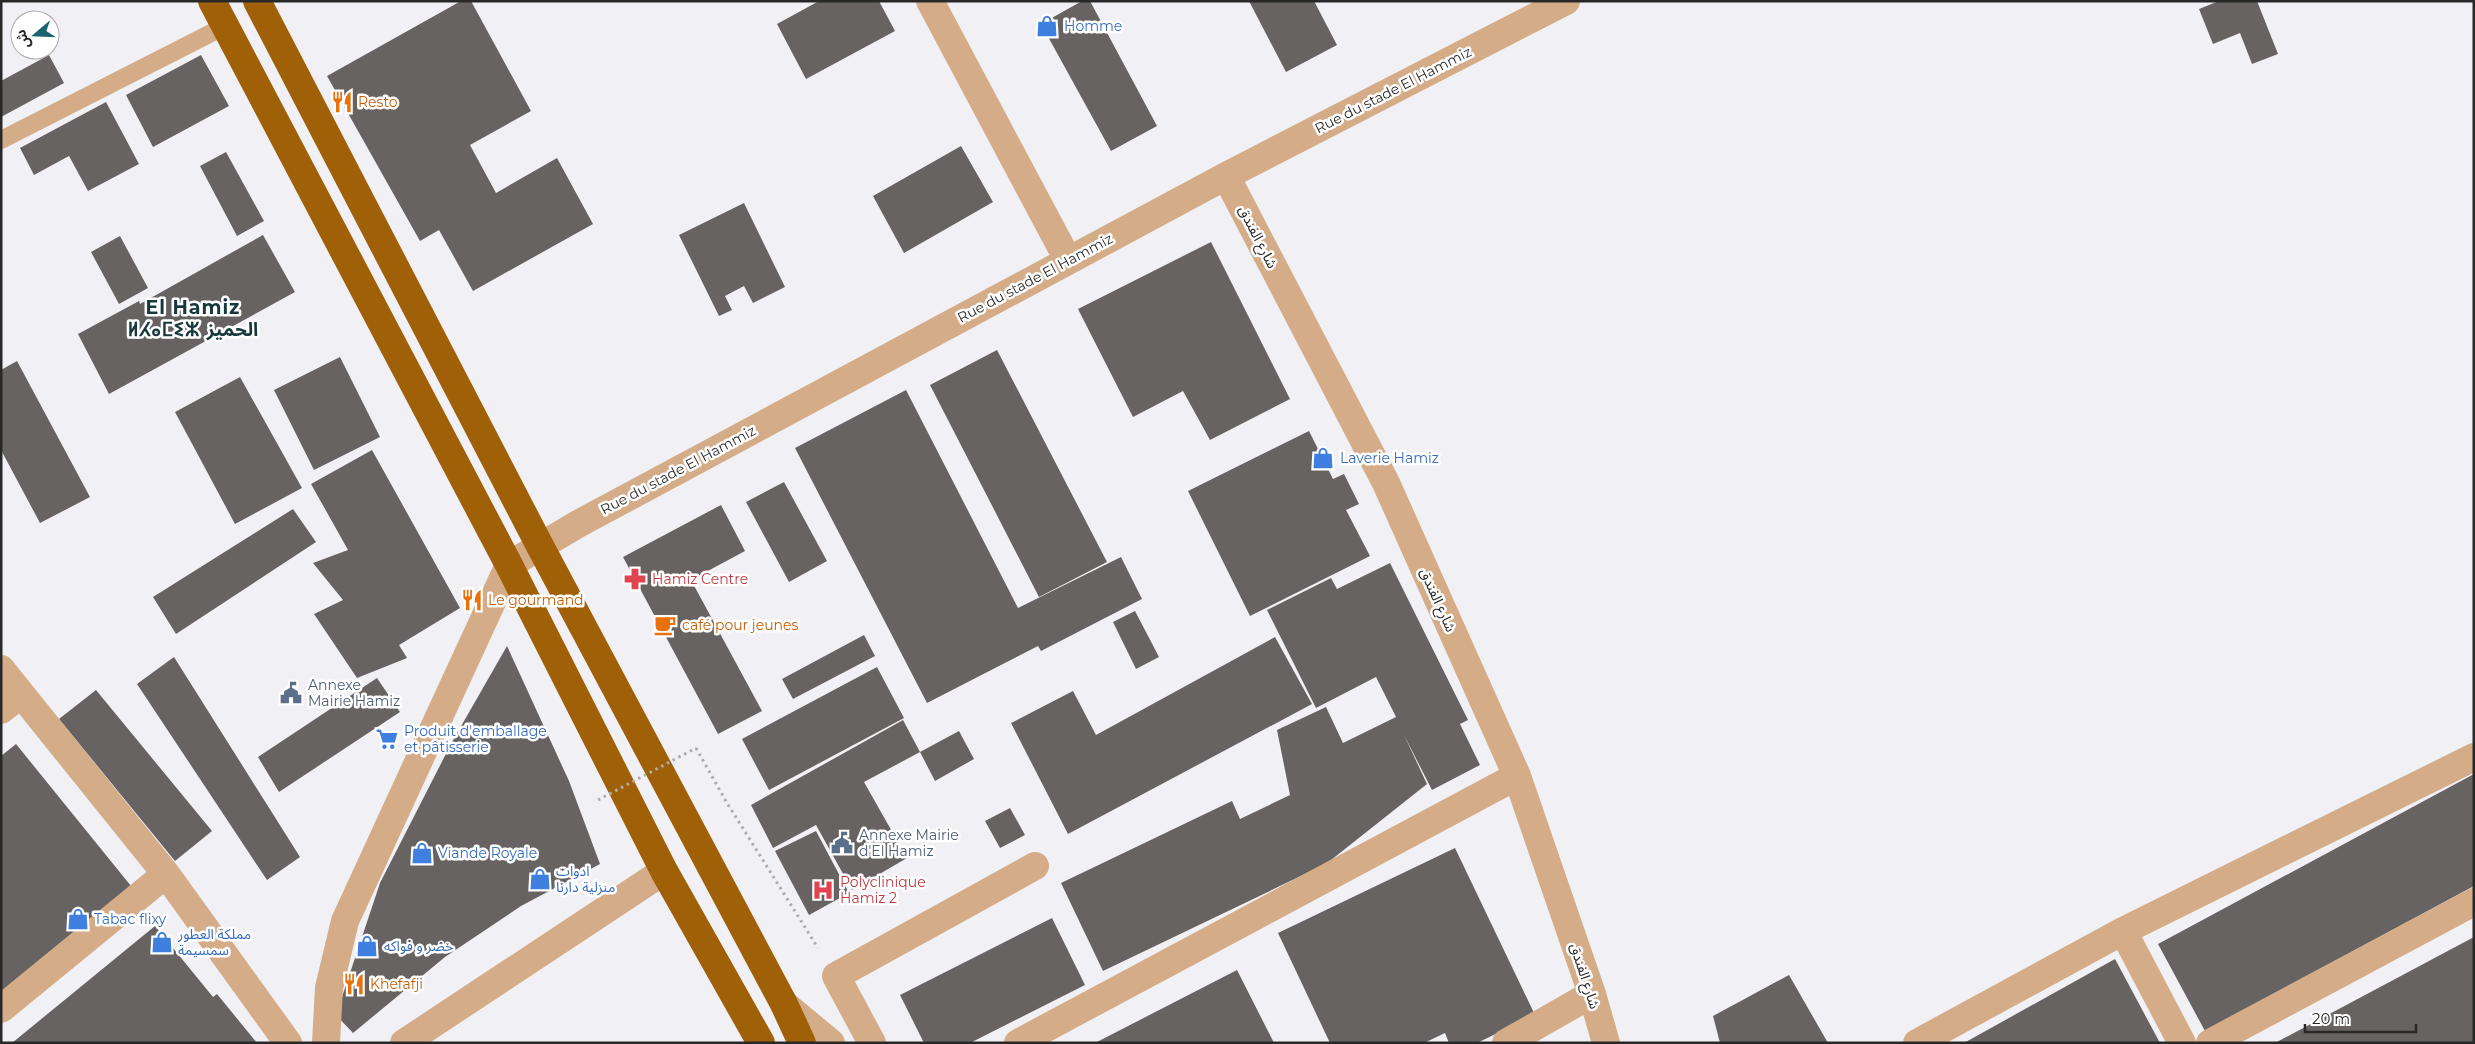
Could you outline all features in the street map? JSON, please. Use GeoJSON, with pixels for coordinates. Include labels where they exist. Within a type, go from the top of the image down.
{"type":"FeatureCollection","features":[{"type":"Feature","properties":{"kind":"highway"},"geometry":{"type":"LineString","coordinates":[[212,1],[509,565],[664,870],[761,1043]]}},
{"type":"Feature","properties":{"kind":"highway"},"geometry":{"type":"LineString","coordinates":[[257,1],[540,546],[784,1004],[802,1043]]}},
{"type":"Feature","properties":{"kind":"street"},"geometry":{"type":"LineString","coordinates":[[930,1],[1068,260]]}},
{"type":"Feature","properties":{"kind":"street","name":"Rue du stade El Hammiz"},"geometry":{"type":"LineString","coordinates":[[509,565],[596,514],[1068,260],[1226,176],[1566,1]]}},
{"type":"Feature","properties":{"kind":"street","name":"شارع الفندق"},"geometry":{"type":"LineString","coordinates":[[1226,176],[1386,483],[1517,776],[1592,994],[1606,1043]]}},
{"type":"Feature","properties":{"kind":"street"},"geometry":{"type":"LineString","coordinates":[[326,1043],[329,988],[345,921],[509,565]]}},
{"type":"Feature","properties":{"kind":"street"},"geometry":{"type":"LineString","coordinates":[[1,668],[11,702],[166,874],[288,1043]]}},
{"type":"Feature","properties":{"kind":"street"},"geometry":{"type":"LineString","coordinates":[[1917,1043],[2123,931],[2474,757]]}},
{"type":"Feature","properties":{"kind":"street"},"geometry":{"type":"LineString","coordinates":[[1018,1043],[1517,776]]}},
{"type":"Feature","properties":{"kind":"street"},"geometry":{"type":"LineString","coordinates":[[872,1043],[836,976],[1035,866]]}},
{"type":"Feature","properties":{"kind":"street"},"geometry":{"type":"LineString","coordinates":[[404,1043],[664,870]]}},
{"type":"Feature","properties":{"kind":"street"},"geometry":{"type":"LineString","coordinates":[[1,1009],[166,874]]}},
{"type":"Feature","properties":{"kind":"street"},"geometry":{"type":"LineString","coordinates":[[2210,1043],[2474,902]]}},
{"type":"Feature","properties":{"kind":"street"},"geometry":{"type":"LineString","coordinates":[[2123,931],[2182,1043]]}},
{"type":"Feature","properties":{"kind":"street"},"geometry":{"type":"LineString","coordinates":[[1506,1043],[1592,994]]}},
{"type":"Feature","properties":{"kind":"street"},"geometry":{"type":"LineString","coordinates":[[784,1004],[831,1043]]}},
{"type":"Feature","properties":{"kind":"lane"},"geometry":{"type":"LineString","coordinates":[[1,140],[225,26]]}},
{"type":"Feature","properties":{"kind":"path"},"geometry":{"type":"LineString","coordinates":[[598,800],[696,748],[727,803],[836,976]]}},
{"type":"Feature","properties":{"kind":"building"},"geometry":{"type":"Polygon","coordinates":[[[461,1],[471,1],[531,111],[470,145],[496,193],[557,158],[593,224],[473,291],[439,230],[420,241],[327,76],[461,1]]]}},
{"type":"Feature","properties":{"kind":"building"},"geometry":{"type":"Polygon","coordinates":[[[819,1],[879,1],[895,31],[806,79],[777,24],[819,1]]]}},
{"type":"Feature","properties":{"kind":"building"},"geometry":{"type":"Polygon","coordinates":[[[1082,1],[1090,1],[1157,126],[1111,151],[1041,24],[1082,1]]]}},
{"type":"Feature","properties":{"kind":"building"},"geometry":{"type":"Polygon","coordinates":[[[1249,1],[1314,1],[1337,45],[1286,72],[1249,1]]]}},
{"type":"Feature","properties":{"kind":"building"},"geometry":{"type":"Polygon","coordinates":[[[2219,1],[2257,1],[2278,54],[2252,64],[2240,33],[2213,44],[2199,9],[2219,1]]]}},
{"type":"Feature","properties":{"kind":"building"},"geometry":{"type":"Polygon","coordinates":[[[201,55],[229,106],[153,147],[126,95],[201,55]]]}},
{"type":"Feature","properties":{"kind":"building"},"geometry":{"type":"Polygon","coordinates":[[[40,60],[52,60],[64,83],[1,117],[1,81],[40,60]]]}},
{"type":"Feature","properties":{"kind":"building"},"geometry":{"type":"Polygon","coordinates":[[[106,102],[139,164],[88,191],[69,156],[34,175],[20,148],[106,102]]]}},
{"type":"Feature","properties":{"kind":"building"},"geometry":{"type":"Polygon","coordinates":[[[961,146],[993,202],[904,253],[873,196],[961,146]]]}},
{"type":"Feature","properties":{"kind":"building"},"geometry":{"type":"Polygon","coordinates":[[[226,152],[264,221],[237,236],[200,166],[226,152]]]}},
{"type":"Feature","properties":{"kind":"building"},"geometry":{"type":"Polygon","coordinates":[[[744,203],[785,287],[753,303],[744,286],[725,296],[732,310],[719,316],[679,235],[744,203]]]}},
{"type":"Feature","properties":{"kind":"building"},"geometry":{"type":"Polygon","coordinates":[[[263,235],[295,292],[109,394],[78,334],[139,301],[140,304],[263,235]]]}},
{"type":"Feature","properties":{"kind":"building"},"geometry":{"type":"Polygon","coordinates":[[[120,236],[148,288],[119,304],[91,252],[120,236]]]}},
{"type":"Feature","properties":{"kind":"building"},"geometry":{"type":"Polygon","coordinates":[[[1211,242],[1290,399],[1210,440],[1183,391],[1133,417],[1078,309],[1211,242]]]}},
{"type":"Feature","properties":{"kind":"building"},"geometry":{"type":"Polygon","coordinates":[[[997,350],[1107,562],[1039,597],[930,385],[997,350]]]}},
{"type":"Feature","properties":{"kind":"building"},"geometry":{"type":"Polygon","coordinates":[[[340,357],[380,437],[314,470],[274,390],[340,357]]]}},
{"type":"Feature","properties":{"kind":"building"},"geometry":{"type":"Polygon","coordinates":[[[17,361],[90,497],[40,523],[1,450],[1,370],[17,361]]]}},
{"type":"Feature","properties":{"kind":"building"},"geometry":{"type":"Polygon","coordinates":[[[240,377],[302,488],[235,524],[175,412],[240,377]]]}},
{"type":"Feature","properties":{"kind":"building"},"geometry":{"type":"Polygon","coordinates":[[[906,390],[1018,608],[1121,557],[1142,599],[1041,651],[1038,646],[927,703],[795,448],[906,390]]]}},
{"type":"Feature","properties":{"kind":"building"},"geometry":{"type":"Polygon","coordinates":[[[1309,431],[1333,479],[1344,474],[1359,504],[1346,510],[1370,556],[1250,616],[1188,491],[1309,431]]]}},
{"type":"Feature","properties":{"kind":"building"},"geometry":{"type":"Polygon","coordinates":[[[372,450],[460,608],[399,645],[407,658],[357,678],[314,614],[343,600],[313,563],[348,550],[311,484],[372,450]]]}},
{"type":"Feature","properties":{"kind":"building"},"geometry":{"type":"Polygon","coordinates":[[[784,482],[827,561],[789,582],[746,502],[784,482]]]}},
{"type":"Feature","properties":{"kind":"building"},"geometry":{"type":"Polygon","coordinates":[[[721,505],[745,551],[691,580],[762,711],[718,734],[623,557],[721,505]]]}},
{"type":"Feature","properties":{"kind":"building"},"geometry":{"type":"Polygon","coordinates":[[[293,509],[316,542],[176,634],[153,597],[293,509]]]}},
{"type":"Feature","properties":{"kind":"building"},"geometry":{"type":"Polygon","coordinates":[[[1390,563],[1468,720],[1460,724],[1480,765],[1432,790],[1404,735],[1427,784],[1326,864],[1103,971],[1061,883],[1232,801],[1240,819],[1290,795],[1277,730],[1326,707],[1343,743],[1396,717],[1376,677],[1316,708],[1267,610],[1331,578],[1337,589],[1390,563]]]}},
{"type":"Feature","properties":{"kind":"building"},"geometry":{"type":"Polygon","coordinates":[[[1135,611],[1159,657],[1136,669],[1113,622],[1135,611]]]}},
{"type":"Feature","properties":{"kind":"building"},"geometry":{"type":"Polygon","coordinates":[[[864,635],[875,656],[793,699],[782,679],[864,635]]]}},
{"type":"Feature","properties":{"kind":"building"},"geometry":{"type":"Polygon","coordinates":[[[1275,637],[1312,704],[1068,834],[1011,723],[1073,691],[1096,735],[1275,637]]]}},
{"type":"Feature","properties":{"kind":"building"},"geometry":{"type":"Polygon","coordinates":[[[507,646],[569,781],[600,864],[521,906],[445,957],[353,1033],[336,1015],[380,883],[452,742],[507,646]]]}},
{"type":"Feature","properties":{"kind":"building"},"geometry":{"type":"Polygon","coordinates":[[[174,657],[300,857],[267,880],[137,684],[174,657]]]}},
{"type":"Feature","properties":{"kind":"building"},"geometry":{"type":"Polygon","coordinates":[[[877,667],[904,718],[769,790],[742,739],[877,667]]]}},
{"type":"Feature","properties":{"kind":"building"},"geometry":{"type":"Polygon","coordinates":[[[377,678],[400,712],[279,792],[258,757],[377,678]]]}},
{"type":"Feature","properties":{"kind":"building"},"geometry":{"type":"Polygon","coordinates":[[[96,690],[212,831],[175,861],[59,719],[96,690]]]}},
{"type":"Feature","properties":{"kind":"building"},"geometry":{"type":"Polygon","coordinates":[[[903,720],[920,752],[864,782],[907,858],[852,890],[816,825],[773,848],[751,805],[903,720]]]}},
{"type":"Feature","properties":{"kind":"building"},"geometry":{"type":"Polygon","coordinates":[[[959,731],[974,759],[935,781],[920,752],[959,731]]]}},
{"type":"Feature","properties":{"kind":"building"},"geometry":{"type":"Polygon","coordinates":[[[16,744],[131,886],[1,993],[1,756],[16,744]]]}},
{"type":"Feature","properties":{"kind":"building"},"geometry":{"type":"Polygon","coordinates":[[[2474,774],[2474,886],[2205,1031],[2158,944],[2474,774]]]}},
{"type":"Feature","properties":{"kind":"building"},"geometry":{"type":"Polygon","coordinates":[[[1010,808],[1025,835],[1000,848],[985,821],[1010,808]]]}},
{"type":"Feature","properties":{"kind":"building"},"geometry":{"type":"Polygon","coordinates":[[[816,831],[849,893],[809,915],[775,851],[816,831]]]}},
{"type":"Feature","properties":{"kind":"building"},"geometry":{"type":"Polygon","coordinates":[[[1455,848],[1535,1015],[1477,1043],[1449,1043],[1445,1033],[1424,1043],[1330,1043],[1278,933],[1455,848]]]}},
{"type":"Feature","properties":{"kind":"building"},"geometry":{"type":"Polygon","coordinates":[[[1052,918],[1085,985],[970,1043],[924,1043],[900,995],[1052,918]]]}},
{"type":"Feature","properties":{"kind":"building"},"geometry":{"type":"Polygon","coordinates":[[[155,926],[213,997],[217,994],[257,1043],[12,1043],[155,926]]]}},
{"type":"Feature","properties":{"kind":"building"},"geometry":{"type":"Polygon","coordinates":[[[2474,937],[2474,1043],[2275,1043],[2474,937]]]}},
{"type":"Feature","properties":{"kind":"building"},"geometry":{"type":"Polygon","coordinates":[[[2115,959],[2160,1043],[1964,1043],[2115,959]]]}},
{"type":"Feature","properties":{"kind":"building"},"geometry":{"type":"Polygon","coordinates":[[[1237,970],[1274,1043],[1095,1043],[1237,970]]]}},
{"type":"Feature","properties":{"kind":"building"},"geometry":{"type":"Polygon","coordinates":[[[1789,975],[1828,1043],[1720,1043],[1713,1016],[1789,975]]]}},
{"type":"Feature","properties":{"kind":"place","name":"Homme"},"geometry":{"type":"Point","coordinates":[1047,26]}},
{"type":"Feature","properties":{"kind":"place","name":"Resto"},"geometry":{"type":"Point","coordinates":[342,102]}},
{"type":"Feature","properties":{"kind":"place","name":"Laverie Hamiz"},"geometry":{"type":"Point","coordinates":[1323,458]}},
{"type":"Feature","properties":{"kind":"place","name":"Hamiz Centre"},"geometry":{"type":"Point","coordinates":[635,579]}},
{"type":"Feature","properties":{"kind":"place","name":"Le gourmand"},"geometry":{"type":"Point","coordinates":[472,600]}},
{"type":"Feature","properties":{"kind":"place","name":"café pour jeunes"},"geometry":{"type":"Point","coordinates":[665,625]}},
{"type":"Feature","properties":{"kind":"place","name":"Annexe Mairie Hamiz"},"geometry":{"type":"Point","coordinates":[291,693]}},
{"type":"Feature","properties":{"kind":"place","name":"Produit d'emballage et pâtisserie"},"geometry":{"type":"Point","coordinates":[387,739]}},
{"type":"Feature","properties":{"kind":"place","name":"Annexe Mairie d'El Hamiz"},"geometry":{"type":"Point","coordinates":[842,843]}},
{"type":"Feature","properties":{"kind":"place","name":"Viande Royale"},"geometry":{"type":"Point","coordinates":[422,853]}},
{"type":"Feature","properties":{"kind":"place","name":"ادوات منزلية دارنا"},"geometry":{"type":"Point","coordinates":[540,879]}},
{"type":"Feature","properties":{"kind":"place","name":"Polyclinique Hamiz 2"},"geometry":{"type":"Point","coordinates":[823,890]}},
{"type":"Feature","properties":{"kind":"place","name":"Tabac flixy"},"geometry":{"type":"Point","coordinates":[78,919]}},
{"type":"Feature","properties":{"kind":"place","name":"مملكة العطور سمسيمة"},"geometry":{"type":"Point","coordinates":[162,942]}},
{"type":"Feature","properties":{"kind":"place","name":"خضر و فواكه"},"geometry":{"type":"Point","coordinates":[367,946]}},
{"type":"Feature","properties":{"kind":"place","name":"Khefafji"},"geometry":{"type":"Point","coordinates":[354,984]}},
{"type":"Feature","properties":{"kind":"district","name":"El Hamiz ⵍⵃⴰⵎⵉⵣ الحميز"},"geometry":{"type":"Point","coordinates":[193,318]}}]}
